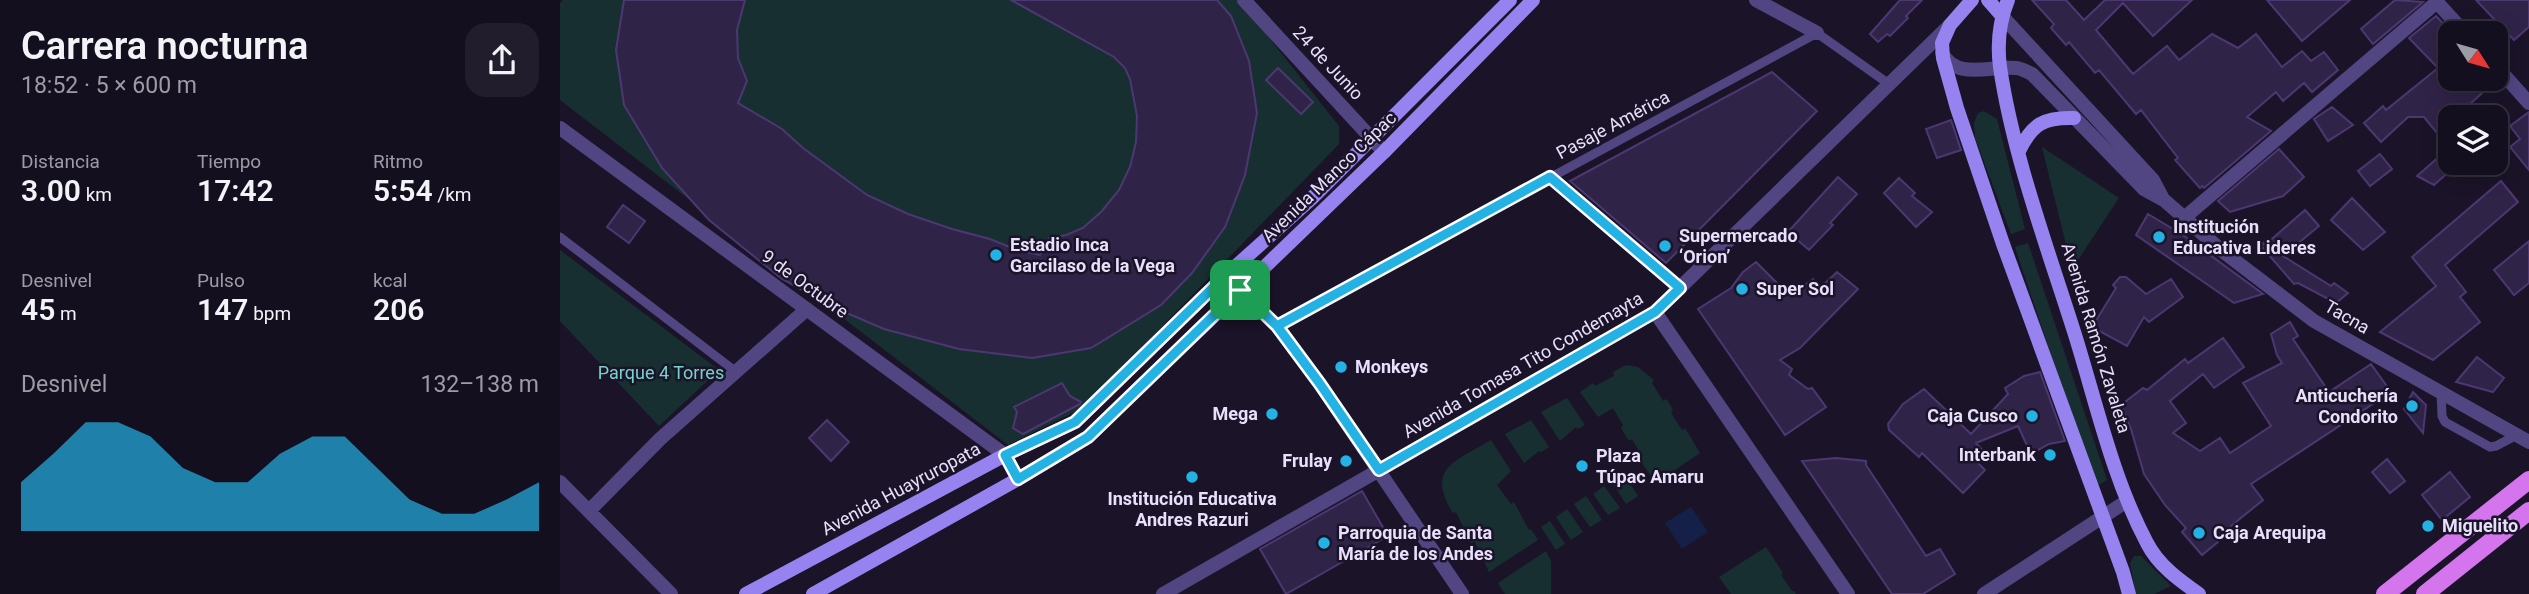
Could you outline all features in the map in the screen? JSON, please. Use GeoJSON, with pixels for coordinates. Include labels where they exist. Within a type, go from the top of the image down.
{"type":"FeatureCollection","features":[{"type":"Feature","properties":{"kind":"main road","name":"Avenida Manco Cápac"},"geometry":{"type":"LineString","coordinates":[[1075,422],[1225,276],[1312,198],[1510,0]]}},
{"type":"Feature","properties":{"kind":"main road","name":"Avenida Manco Cápac"},"geometry":{"type":"LineString","coordinates":[[1018,479],[1088,437],[1384,152],[1534,0]]}},
{"type":"Feature","properties":{"kind":"main road"},"geometry":{"type":"LineString","coordinates":[[1972,0],[1950,25],[1942,43],[1942,53],[1956,108],[2129,594]]}},
{"type":"Feature","properties":{"kind":"main road","name":"Tacna"},"geometry":{"type":"LineString","coordinates":[[1988,0],[2001,16]]}},
{"type":"Feature","properties":{"kind":"main road"},"geometry":{"type":"LineString","coordinates":[[2000,69],[1999,31],[2001,16],[2008,0]]}},
{"type":"Feature","properties":{"kind":"main road","name":"Avenida Ramón Zavaleta"},"geometry":{"type":"LineString","coordinates":[[2000,69],[2019,151],[2127,501],[2148,546],[2164,567],[2199,594]]}},
{"type":"Feature","properties":{"kind":"main road"},"geometry":{"type":"LineString","coordinates":[[2019,151],[2026,135],[2040,123],[2057,117],[2074,118]]}},
{"type":"Feature","properties":{"kind":"main road","name":"Avenida Huayruropata"},"geometry":{"type":"LineString","coordinates":[[746,594],[1005,455],[1075,422]]}},
{"type":"Feature","properties":{"kind":"main road"},"geometry":{"type":"LineString","coordinates":[[813,594],[1018,479]]}},
{"type":"Feature","properties":{"kind":"main road"},"geometry":{"type":"LineString","coordinates":[[2385,594],[2529,480]]}},
{"type":"Feature","properties":{"kind":"main road"},"geometry":{"type":"LineString","coordinates":[[2425,594],[2529,511]]}},
{"type":"Feature","properties":{"kind":"street","name":"24 de Junio"},"geometry":{"type":"LineString","coordinates":[[1244,0],[1384,152]]}},
{"type":"Feature","properties":{"kind":"street"},"geometry":{"type":"LineString","coordinates":[[1756,0],[1817,33]]}},
{"type":"Feature","properties":{"kind":"street"},"geometry":{"type":"LineString","coordinates":[[2184,218],[2436,1],[2454,21]]}},
{"type":"Feature","properties":{"kind":"street","name":"Tacna"},"geometry":{"type":"LineString","coordinates":[[2001,16],[2153,180],[2164,200]]}},
{"type":"Feature","properties":{"kind":"street","name":"Avenida Tomasa Tito Condemayta"},"geometry":{"type":"LineString","coordinates":[[1163,594],[1655,312],[1950,25]]}},
{"type":"Feature","properties":{"kind":"street","name":"Tacna"},"geometry":{"type":"LineString","coordinates":[[1942,53],[1946,60],[1958,68],[1981,71],[2017,68],[2032,74],[2144,189],[2164,200],[2221,250],[2314,321],[2523,439]]}},
{"type":"Feature","properties":{"kind":"street"},"geometry":{"type":"LineString","coordinates":[[2508,79],[2529,103]]}},
{"type":"Feature","properties":{"kind":"street","name":"9 de Octubre"},"geometry":{"type":"LineString","coordinates":[[561,130],[1005,455],[1018,479]]}},
{"type":"Feature","properties":{"kind":"street"},"geometry":{"type":"LineString","coordinates":[[1550,177],[1680,288]]}},
{"type":"Feature","properties":{"kind":"street"},"geometry":{"type":"LineString","coordinates":[[1225,276],[1277,326],[1320,384],[1462,594]]}},
{"type":"Feature","properties":{"kind":"street"},"geometry":{"type":"LineString","coordinates":[[589,511],[660,439],[807,309]]}},
{"type":"Feature","properties":{"kind":"street"},"geometry":{"type":"LineString","coordinates":[[1655,312],[1849,594]]}},
{"type":"Feature","properties":{"kind":"street"},"geometry":{"type":"LineString","coordinates":[[560,482],[671,594]]}},
{"type":"Feature","properties":{"kind":"street"},"geometry":{"type":"LineString","coordinates":[[1984,594],[2127,501]]}},
{"type":"Feature","properties":{"kind":"lane"},"geometry":{"type":"LineString","coordinates":[[1817,33],[1889,84]]}},
{"type":"Feature","properties":{"kind":"lane","name":"Pasaje América"},"geometry":{"type":"LineString","coordinates":[[1277,326],[1817,33]]}},
{"type":"Feature","properties":{"kind":"lane"},"geometry":{"type":"LineString","coordinates":[[560,237],[735,371]]}},
{"type":"Feature","properties":{"kind":"lane"},"geometry":{"type":"LineString","coordinates":[[2441,391],[2442,416],[2445,422],[2490,447],[2523,439]]}},
{"type":"Feature","properties":{"kind":"green space","name":"Estadio Inca Garcilaso de la Vega"},"geometry":{"type":"Polygon","coordinates":[[[563,0],[1239,0],[1339,126],[1339,144],[1083,408],[1008,445],[560,100],[560,3],[563,0]]]}},
{"type":"Feature","properties":{"kind":"green space"},"geometry":{"type":"Polygon","coordinates":[[[1984,111],[1997,119],[2025,229],[2011,234],[1975,138],[1974,123],[1978,113],[1984,111]]]}},
{"type":"Feature","properties":{"kind":"green space"},"geometry":{"type":"Polygon","coordinates":[[[2042,147],[2119,198],[2072,269],[2042,147]]]}},
{"type":"Feature","properties":{"kind":"green space"},"geometry":{"type":"Polygon","coordinates":[[[2028,243],[2107,480],[2095,487],[2015,247],[2028,243]]]}},
{"type":"Feature","properties":{"kind":"green space","name":"Parque 4 Torres"},"geometry":{"type":"Polygon","coordinates":[[[560,250],[719,370],[659,426],[560,321],[560,250]]]}},
{"type":"Feature","properties":{"kind":"green space"},"geometry":{"type":"Polygon","coordinates":[[[1626,365],[1638,367],[1654,380],[1652,383],[1663,401],[1667,399],[1673,410],[1671,413],[1682,430],[1685,428],[1700,453],[1656,483],[1639,459],[1642,456],[1632,439],[1629,441],[1621,428],[1623,425],[1613,408],[1598,417],[1580,392],[1593,383],[1595,386],[1614,376],[1613,372],[1626,365]]]}},
{"type":"Feature","properties":{"kind":"green space"},"geometry":{"type":"Polygon","coordinates":[[[1567,398],[1585,425],[1578,429],[1576,427],[1560,441],[1541,412],[1567,398]]]}},
{"type":"Feature","properties":{"kind":"green space"},"geometry":{"type":"Polygon","coordinates":[[[1531,420],[1549,447],[1524,463],[1505,434],[1531,420]]]}},
{"type":"Feature","properties":{"kind":"green space"},"geometry":{"type":"Polygon","coordinates":[[[1491,440],[1511,471],[1497,485],[1511,504],[1514,502],[1529,530],[1531,529],[1538,540],[1489,572],[1475,542],[1471,543],[1456,512],[1453,513],[1442,486],[1443,476],[1456,460],[1491,440]]]}},
{"type":"Feature","properties":{"kind":"green space"},"geometry":{"type":"Polygon","coordinates":[[[1623,473],[1638,496],[1626,504],[1611,481],[1623,473]]]}},
{"type":"Feature","properties":{"kind":"green space"},"geometry":{"type":"Polygon","coordinates":[[[1604,486],[1620,508],[1608,515],[1593,494],[1604,486]]]}},
{"type":"Feature","properties":{"kind":"green space"},"geometry":{"type":"Polygon","coordinates":[[[1586,496],[1602,520],[1590,527],[1574,504],[1586,496]]]}},
{"type":"Feature","properties":{"kind":"green space"},"geometry":{"type":"Polygon","coordinates":[[[1567,509],[1583,532],[1571,540],[1556,517],[1567,509]]]}},
{"type":"Feature","properties":{"kind":"green space"},"geometry":{"type":"Polygon","coordinates":[[[1550,521],[1565,544],[1556,550],[1541,527],[1550,521]]]}},
{"type":"Feature","properties":{"kind":"green space"},"geometry":{"type":"Polygon","coordinates":[[[1766,547],[1783,573],[1781,575],[1796,594],[1731,594],[1719,577],[1766,547]]]}},
{"type":"Feature","properties":{"kind":"green space"},"geometry":{"type":"Polygon","coordinates":[[[1546,551],[1551,561],[1551,594],[1505,594],[1498,583],[1546,551]]]}},
{"type":"Feature","properties":{"kind":"green space"},"geometry":{"type":"Polygon","coordinates":[[[2134,556],[2141,556],[2171,586],[2154,594],[2136,594],[2130,563],[2134,556]]]}},
{"type":"Feature","properties":{"kind":"water"},"geometry":{"type":"Polygon","coordinates":[[[1691,507],[1708,532],[1682,549],[1665,523],[1691,507]]]}},
{"type":"Feature","properties":{"kind":"building"},"geometry":{"type":"Polygon","coordinates":[[[624,0],[745,0],[737,30],[738,58],[747,81],[738,103],[782,129],[803,148],[867,195],[908,214],[1040,255],[1049,238],[1083,228],[1102,211],[1119,190],[1130,167],[1136,142],[1137,116],[1130,79],[1125,68],[1114,57],[1011,0],[1217,0],[1231,16],[1249,61],[1257,113],[1245,175],[1225,227],[1192,273],[1161,305],[1091,348],[1032,358],[959,349],[884,329],[833,307],[782,279],[709,220],[662,168],[624,105],[616,50],[624,0]]]}},
{"type":"Feature","properties":{"kind":"building"},"geometry":{"type":"Polygon","coordinates":[[[1900,0],[1922,0],[1890,36],[1887,34],[1878,42],[1870,34],[1900,0]]]}},
{"type":"Feature","properties":{"kind":"building"},"geometry":{"type":"Polygon","coordinates":[[[2032,0],[2066,0],[2084,20],[2105,0],[2192,0],[2153,36],[2123,3],[2096,30],[2133,74],[2167,46],[2179,60],[2212,34],[2238,48],[2256,34],[2282,67],[2302,51],[2311,61],[2324,52],[2338,70],[2312,92],[2304,83],[2283,101],[2276,92],[2247,117],[2271,131],[2204,188],[2200,188],[2175,160],[2178,158],[2141,110],[2136,114],[2099,70],[2095,73],[2069,42],[2066,45],[2051,28],[2054,24],[2032,0]]]}},
{"type":"Feature","properties":{"kind":"building"},"geometry":{"type":"Polygon","coordinates":[[[2267,0],[2350,0],[2302,41],[2267,0]]]}},
{"type":"Feature","properties":{"kind":"building"},"geometry":{"type":"Polygon","coordinates":[[[2395,0],[2423,2],[2373,44],[2361,29],[2395,0]]]}},
{"type":"Feature","properties":{"kind":"building"},"geometry":{"type":"Polygon","coordinates":[[[2476,0],[2529,0],[2529,27],[2514,40],[2508,34],[2508,21],[2496,21],[2476,0]]]}},
{"type":"Feature","properties":{"kind":"building"},"geometry":{"type":"Polygon","coordinates":[[[2436,16],[2441,21],[2438,21],[2438,68],[2409,38],[2436,16]]]}},
{"type":"Feature","properties":{"kind":"building"},"geometry":{"type":"Polygon","coordinates":[[[1278,68],[1313,102],[1301,114],[1266,80],[1278,68]]]}},
{"type":"Feature","properties":{"kind":"building"},"geometry":{"type":"Polygon","coordinates":[[[2438,68],[2438,91],[2484,91],[2469,105],[2438,105],[2438,134],[2424,117],[2408,117],[2381,142],[2364,123],[2383,106],[2386,110],[2438,68]]]}},
{"type":"Feature","properties":{"kind":"building"},"geometry":{"type":"Polygon","coordinates":[[[1772,72],[1817,111],[1666,263],[1570,181],[1772,72]]]}},
{"type":"Feature","properties":{"kind":"building"},"geometry":{"type":"Polygon","coordinates":[[[2332,107],[2353,125],[2328,141],[2314,119],[2332,107]]]}},
{"type":"Feature","properties":{"kind":"building"},"geometry":{"type":"Polygon","coordinates":[[[2529,112],[2529,170],[2510,147],[2520,139],[2510,126],[2529,112]]]}},
{"type":"Feature","properties":{"kind":"building"},"geometry":{"type":"Polygon","coordinates":[[[1951,120],[1961,150],[1937,158],[1926,129],[1951,120]]]}},
{"type":"Feature","properties":{"kind":"building"},"geometry":{"type":"Polygon","coordinates":[[[2279,149],[2304,177],[2283,196],[2230,212],[2218,201],[2279,149]]]}},
{"type":"Feature","properties":{"kind":"building"},"geometry":{"type":"Polygon","coordinates":[[[2380,154],[2392,169],[2370,186],[2358,171],[2380,154]]]}},
{"type":"Feature","properties":{"kind":"building"},"geometry":{"type":"Polygon","coordinates":[[[2438,158],[2438,175],[2445,175],[2434,185],[2417,176],[2438,158]]]}},
{"type":"Feature","properties":{"kind":"building"},"geometry":{"type":"Polygon","coordinates":[[[1838,177],[1857,194],[1809,250],[1788,232],[1838,177]]]}},
{"type":"Feature","properties":{"kind":"building"},"geometry":{"type":"Polygon","coordinates":[[[1899,178],[1915,193],[1912,196],[1932,212],[1916,227],[1884,193],[1899,178]]]}},
{"type":"Feature","properties":{"kind":"building"},"geometry":{"type":"Polygon","coordinates":[[[2501,181],[2518,202],[2445,265],[2466,292],[2460,297],[2480,322],[2433,360],[2380,332],[2436,286],[2412,257],[2501,181]]]}},
{"type":"Feature","properties":{"kind":"building"},"geometry":{"type":"Polygon","coordinates":[[[2352,198],[2385,232],[2363,250],[2331,220],[2352,198]]]}},
{"type":"Feature","properties":{"kind":"building"},"geometry":{"type":"Polygon","coordinates":[[[623,205],[645,221],[629,243],[607,227],[623,205]]]}},
{"type":"Feature","properties":{"kind":"building"},"geometry":{"type":"Polygon","coordinates":[[[2305,210],[2319,226],[2283,256],[2331,286],[2334,283],[2348,293],[2336,303],[2298,283],[2294,284],[2261,246],[2305,210]]]}},
{"type":"Feature","properties":{"kind":"building"},"geometry":{"type":"Polygon","coordinates":[[[2148,214],[2183,235],[2263,294],[2234,303],[2136,235],[2148,214]]]}},
{"type":"Feature","properties":{"kind":"building"},"geometry":{"type":"Polygon","coordinates":[[[2529,241],[2529,283],[2514,295],[2494,270],[2529,241]]]}},
{"type":"Feature","properties":{"kind":"building"},"geometry":{"type":"Polygon","coordinates":[[[1756,262],[1790,296],[1813,279],[1821,287],[1837,272],[1858,289],[1800,348],[1780,360],[1792,369],[1789,375],[1808,389],[1812,388],[1826,407],[1785,435],[1698,309],[1731,288],[1743,272],[1756,262]]]}},
{"type":"Feature","properties":{"kind":"building"},"geometry":{"type":"Polygon","coordinates":[[[2120,277],[2126,277],[2146,294],[2171,279],[2183,297],[2149,322],[2144,317],[2127,346],[2092,327],[2116,288],[2113,285],[2120,277]]]}},
{"type":"Feature","properties":{"kind":"building"},"geometry":{"type":"Polygon","coordinates":[[[2290,322],[2298,336],[2293,339],[2329,392],[2371,364],[2391,392],[2251,484],[2263,500],[2215,539],[2218,542],[2202,555],[2182,532],[2186,528],[2165,505],[2144,474],[2121,405],[2143,388],[2147,390],[2185,359],[2188,363],[2223,338],[2244,367],[2214,388],[2203,374],[2170,401],[2186,423],[2173,433],[2200,451],[2220,438],[2230,453],[2271,426],[2243,383],[2282,363],[2271,334],[2290,322]]]}},
{"type":"Feature","properties":{"kind":"building"},"geometry":{"type":"Polygon","coordinates":[[[2477,357],[2504,378],[2493,392],[2456,382],[2477,357]]]}},
{"type":"Feature","properties":{"kind":"building"},"geometry":{"type":"Polygon","coordinates":[[[2040,372],[2065,441],[2049,444],[2031,454],[2018,426],[1976,443],[1985,453],[1977,462],[1985,470],[1963,493],[1922,453],[1919,457],[1889,430],[1888,424],[1903,404],[1924,389],[1971,434],[2008,394],[2005,388],[2024,376],[2040,372]]]}},
{"type":"Feature","properties":{"kind":"building"},"geometry":{"type":"Polygon","coordinates":[[[1062,383],[1070,396],[1081,402],[1080,404],[1023,434],[1013,428],[1017,412],[1014,407],[1062,383]]]}},
{"type":"Feature","properties":{"kind":"building"},"geometry":{"type":"Polygon","coordinates":[[[2413,392],[2426,405],[2423,433],[2404,409],[2413,392]]]}},
{"type":"Feature","properties":{"kind":"building"},"geometry":{"type":"Polygon","coordinates":[[[827,420],[849,442],[831,461],[809,438],[827,420]]]}},
{"type":"Feature","properties":{"kind":"building"},"geometry":{"type":"Polygon","coordinates":[[[1836,458],[1866,461],[1866,465],[1926,556],[1940,549],[1955,574],[1923,594],[1892,594],[1802,461],[1836,458]]]}},
{"type":"Feature","properties":{"kind":"building"},"geometry":{"type":"Polygon","coordinates":[[[2387,459],[2405,481],[2390,493],[2372,472],[2387,459]]]}},
{"type":"Feature","properties":{"kind":"building"},"geometry":{"type":"Polygon","coordinates":[[[2450,472],[2470,497],[2442,520],[2422,495],[2450,472]]]}},
{"type":"Feature","properties":{"kind":"building","name":"Parroquia de Santa María de los Andes"},"geometry":{"type":"Polygon","coordinates":[[[1362,491],[1388,536],[1286,594],[1260,549],[1362,491]]]}},
{"type":"Feature","properties":{"kind":"place","name":"Institución Educativa Lideres"},"geometry":{"type":"Point","coordinates":[2159,237]}},
{"type":"Feature","properties":{"kind":"place","name":"Supermercado ‘Orion’"},"geometry":{"type":"Point","coordinates":[1665,246]}},
{"type":"Feature","properties":{"kind":"place","name":"Estadio Inca Garcilaso de la Vega"},"geometry":{"type":"Point","coordinates":[996,255]}},
{"type":"Feature","properties":{"kind":"place","name":"Super Sol"},"geometry":{"type":"Point","coordinates":[1742,289]}},
{"type":"Feature","properties":{"kind":"place","name":"Monkeys"},"geometry":{"type":"Point","coordinates":[1341,367]}},
{"type":"Feature","properties":{"kind":"place","name":"Anticuchería Condorito"},"geometry":{"type":"Point","coordinates":[2412,406]}},
{"type":"Feature","properties":{"kind":"place","name":"Mega"},"geometry":{"type":"Point","coordinates":[1272,414]}},
{"type":"Feature","properties":{"kind":"place","name":"Caja Cusco"},"geometry":{"type":"Point","coordinates":[2032,416]}},
{"type":"Feature","properties":{"kind":"place","name":"Interbank"},"geometry":{"type":"Point","coordinates":[2050,455]}},
{"type":"Feature","properties":{"kind":"place","name":"Frulay"},"geometry":{"type":"Point","coordinates":[1346,461]}},
{"type":"Feature","properties":{"kind":"place","name":"Plaza Túpac Amaru"},"geometry":{"type":"Point","coordinates":[1582,466]}},
{"type":"Feature","properties":{"kind":"place","name":"Institución Educativa Andres Razuri"},"geometry":{"type":"Point","coordinates":[1192,477]}},
{"type":"Feature","properties":{"kind":"place","name":"Miguelito"},"geometry":{"type":"Point","coordinates":[2428,526]}},
{"type":"Feature","properties":{"kind":"place","name":"Caja Arequipa"},"geometry":{"type":"Point","coordinates":[2199,533]}},
{"type":"Feature","properties":{"kind":"place","name":"Parroquia de Santa María de los Andes"},"geometry":{"type":"Point","coordinates":[1324,543]}},
{"type":"Feature","properties":{"kind":"route"},"geometry":{"type":"LineString","coordinates":[[1240,290],[1225,276],[1075,422],[1005,455],[1018,479],[1088,437],[1240,290],[1277,326],[1379,470],[1655,312],[1680,288],[1550,177],[1277,326],[1240,290]]}}]}
